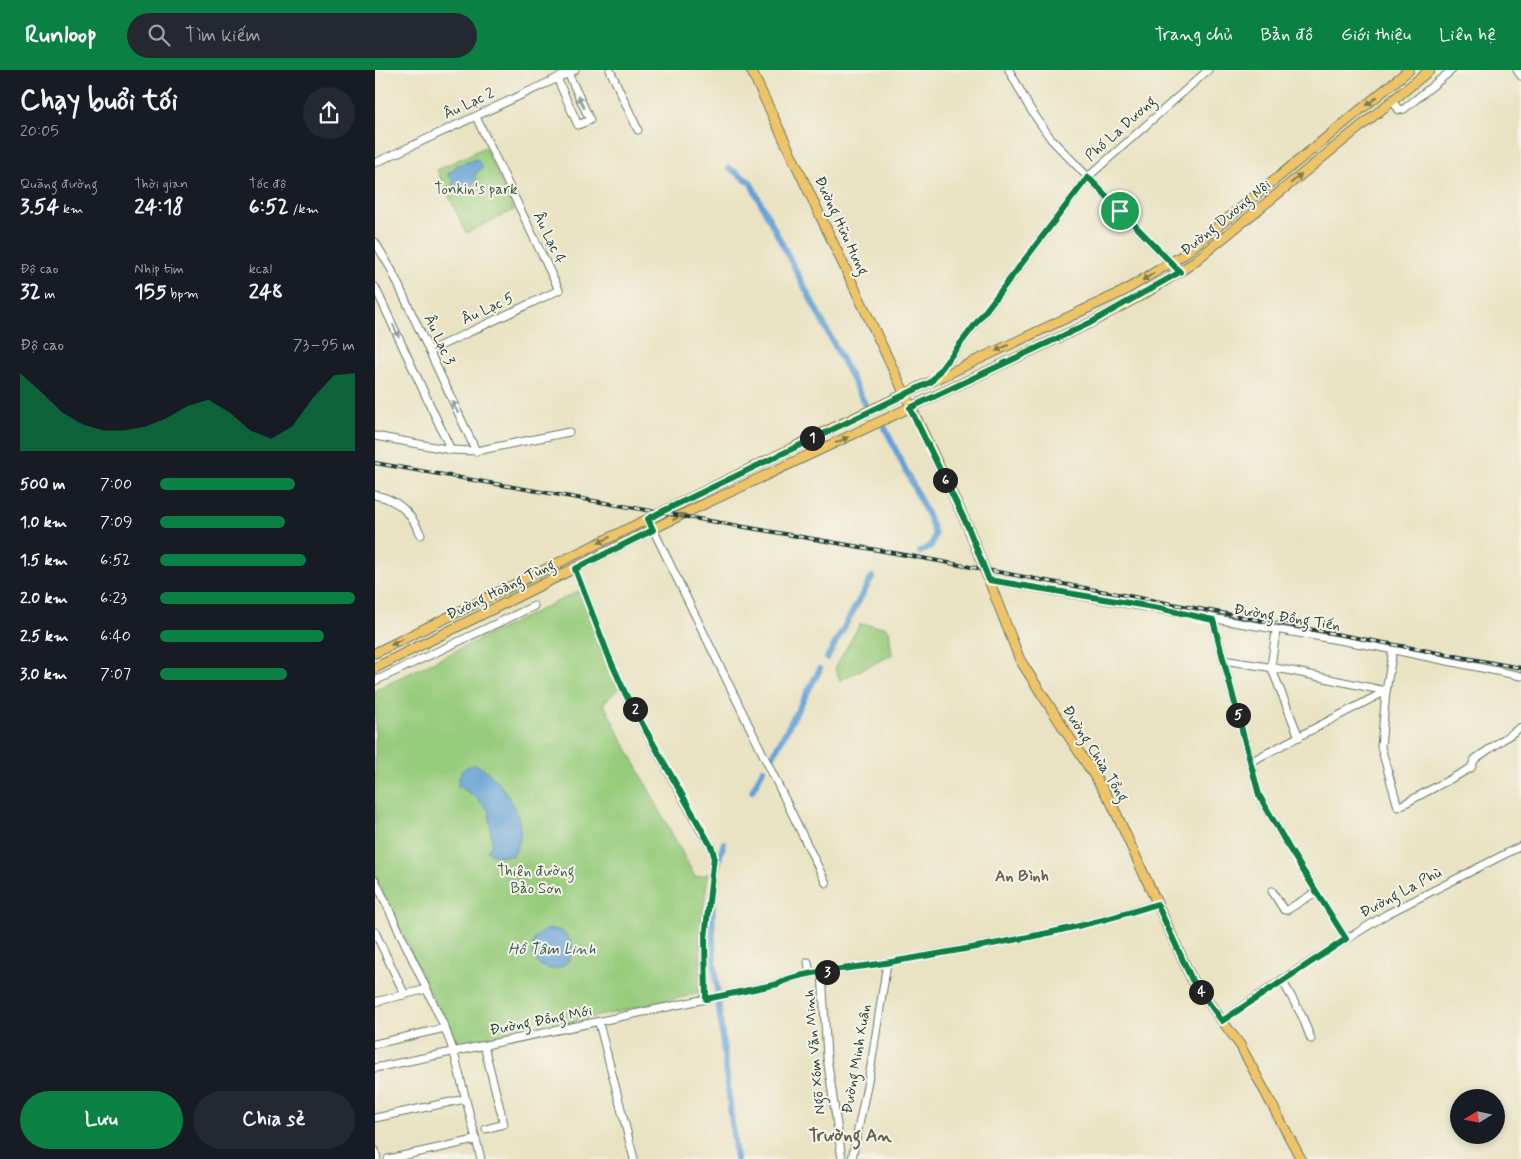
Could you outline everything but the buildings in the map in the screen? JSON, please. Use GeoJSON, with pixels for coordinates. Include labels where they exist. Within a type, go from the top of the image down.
{"type":"FeatureCollection","features":[{"type":"Feature","properties":{"kind":"main road","name":"Đường Hữu Hưng"},"geometry":{"type":"LineString","coordinates":[[751,70],[910,408]]}},
{"type":"Feature","properties":{"kind":"main road","name":"Đường Dương Nội"},"geometry":{"type":"LineString","coordinates":[[904,394],[1124,292],[1171,263],[1409,70]]}},
{"type":"Feature","properties":{"kind":"main road","name":"Đường Dương Nội"},"geometry":{"type":"LineString","coordinates":[[910,408],[1090,323],[1180,272],[1393,102],[1430,70]]}},
{"type":"Feature","properties":{"kind":"main road"},"geometry":{"type":"LineString","coordinates":[[1171,263],[1180,272]]}},
{"type":"Feature","properties":{"kind":"main road","name":"Đường Hoàng Tùng"},"geometry":{"type":"LineString","coordinates":[[375,653],[904,394]]}},
{"type":"Feature","properties":{"kind":"main road","name":"Đường Hoàng Tùng"},"geometry":{"type":"LineString","coordinates":[[375,668],[653,530],[910,408]]}},
{"type":"Feature","properties":{"kind":"main road","name":"Đường Chùa Tổng"},"geometry":{"type":"LineString","coordinates":[[910,408],[968,527],[999,611],[1034,685],[1111,802],[1192,980],[1241,1045],[1301,1159]]}},
{"type":"Feature","properties":{"kind":"main road"},"geometry":{"type":"LineString","coordinates":[[519,581],[526,594]]}},
{"type":"Feature","properties":{"kind":"main road"},"geometry":{"type":"LineString","coordinates":[[416,632],[423,645]]}},
{"type":"Feature","properties":{"kind":"street"},"geometry":{"type":"LineString","coordinates":[[610,70],[638,130]]}},
{"type":"Feature","properties":{"kind":"street"},"geometry":{"type":"LineString","coordinates":[[1009,70],[1041,124],[1088,177],[1171,263]]}},
{"type":"Feature","properties":{"kind":"street","name":"Phố La Dương"},"geometry":{"type":"LineString","coordinates":[[931,382],[1088,177],[1208,70]]}},
{"type":"Feature","properties":{"kind":"street"},"geometry":{"type":"LineString","coordinates":[[1393,102],[1399,110],[1404,109],[1452,70]]}},
{"type":"Feature","properties":{"kind":"street"},"geometry":{"type":"LineString","coordinates":[[1517,70],[1521,76]]}},
{"type":"Feature","properties":{"kind":"street"},"geometry":{"type":"LineString","coordinates":[[557,78],[578,125],[590,120],[571,72]]}},
{"type":"Feature","properties":{"kind":"street","name":"Âu Lạc 2"},"geometry":{"type":"LineString","coordinates":[[375,163],[571,72]]}},
{"type":"Feature","properties":{"kind":"street","name":"Âu Lạc 4"},"geometry":{"type":"LineString","coordinates":[[476,117],[559,290]]}},
{"type":"Feature","properties":{"kind":"street","name":"Âu Lạc 3"},"geometry":{"type":"LineString","coordinates":[[375,242],[391,269],[476,451]]}},
{"type":"Feature","properties":{"kind":"street"},"geometry":{"type":"LineString","coordinates":[[375,287],[451,450]]}},
{"type":"Feature","properties":{"kind":"street","name":"Âu Lạc 5"},"geometry":{"type":"LineString","coordinates":[[429,352],[559,290]]}},
{"type":"Feature","properties":{"kind":"street"},"geometry":{"type":"LineString","coordinates":[[375,436],[451,450],[476,451],[569,432]]}},
{"type":"Feature","properties":{"kind":"street"},"geometry":{"type":"LineString","coordinates":[[375,495],[399,504],[409,513],[421,535]]}},
{"type":"Feature","properties":{"kind":"street"},"geometry":{"type":"LineString","coordinates":[[648,519],[826,883]]}},
{"type":"Feature","properties":{"kind":"street"},"geometry":{"type":"LineString","coordinates":[[575,569],[609,657],[626,695],[712,848],[715,881],[705,938],[713,997]]}},
{"type":"Feature","properties":{"kind":"street","name":"Đường Đồng Tiến"},"geometry":{"type":"LineString","coordinates":[[989,580],[1393,650],[1521,676]]}},
{"type":"Feature","properties":{"kind":"street"},"geometry":{"type":"LineString","coordinates":[[375,681],[534,606]]}},
{"type":"Feature","properties":{"kind":"street"},"geometry":{"type":"LineString","coordinates":[[1213,620],[1262,803],[1346,939]]}},
{"type":"Feature","properties":{"kind":"street"},"geometry":{"type":"LineString","coordinates":[[1276,631],[1271,667],[1299,737]]}},
{"type":"Feature","properties":{"kind":"street"},"geometry":{"type":"LineString","coordinates":[[1393,650],[1386,691],[1381,747],[1398,807],[1471,768],[1475,759],[1521,727]]}},
{"type":"Feature","properties":{"kind":"street"},"geometry":{"type":"LineString","coordinates":[[408,652],[413,662]]}},
{"type":"Feature","properties":{"kind":"street"},"geometry":{"type":"LineString","coordinates":[[1223,660],[1271,667],[1386,691]]}},
{"type":"Feature","properties":{"kind":"street"},"geometry":{"type":"LineString","coordinates":[[1250,762],[1386,691]]}},
{"type":"Feature","properties":{"kind":"street","name":"Đường La Phù"},"geometry":{"type":"LineString","coordinates":[[1222,1021],[1281,980],[1346,939],[1428,892],[1521,846]]}},
{"type":"Feature","properties":{"kind":"street"},"geometry":{"type":"LineString","coordinates":[[375,880],[445,1028],[481,1159]]}},
{"type":"Feature","properties":{"kind":"street"},"geometry":{"type":"LineString","coordinates":[[1272,892],[1285,910],[1287,910],[1316,892]]}},
{"type":"Feature","properties":{"kind":"street","name":"Đường Đồng Mới"},"geometry":{"type":"LineString","coordinates":[[375,1068],[453,1053],[563,1028],[599,1023],[778,984],[785,979],[887,963],[1029,937],[1157,904]]}},
{"type":"Feature","properties":{"kind":"street"},"geometry":{"type":"LineString","coordinates":[[375,932],[405,995]]}},
{"type":"Feature","properties":{"kind":"street"},"geometry":{"type":"LineString","coordinates":[[808,962],[810,974]]}},
{"type":"Feature","properties":{"kind":"street","name":"Đường Minh Xuân"},"geometry":{"type":"LineString","coordinates":[[852,1159],[871,1066],[887,963]]}},
{"type":"Feature","properties":{"kind":"street","name":"Ngõ Xóm Văn Minh"},"geometry":{"type":"LineString","coordinates":[[822,972],[827,1057],[842,1159]]}},
{"type":"Feature","properties":{"kind":"street"},"geometry":{"type":"LineString","coordinates":[[1281,980],[1302,1016],[1311,1039]]}},
{"type":"Feature","properties":{"kind":"street"},"geometry":{"type":"LineString","coordinates":[[375,1002],[427,990]]}},
{"type":"Feature","properties":{"kind":"street"},"geometry":{"type":"LineString","coordinates":[[599,1023],[634,1159]]}},
{"type":"Feature","properties":{"kind":"street"},"geometry":{"type":"LineString","coordinates":[[375,1044],[445,1028]]}},
{"type":"Feature","properties":{"kind":"street"},"geometry":{"type":"LineString","coordinates":[[484,1046],[503,1124],[485,1129]]}},
{"type":"Feature","properties":{"kind":"street"},"geometry":{"type":"LineString","coordinates":[[375,1118],[465,1099]]}},
{"type":"Feature","properties":{"kind":"street"},"geometry":{"type":"LineString","coordinates":[[388,1159],[475,1140]]}},
{"type":"Feature","properties":{"kind":"street"},"geometry":{"type":"LineString","coordinates":[[375,1150],[377,1159]]}},
{"type":"Feature","properties":{"kind":"green space","name":"Tonkin's park"},"geometry":{"type":"Polygon","coordinates":[[[485,147],[514,210],[466,233],[437,170],[485,147]]]}},
{"type":"Feature","properties":{"kind":"green space","name":"Thiên đường Bảo Sơn"},"geometry":{"type":"Polygon","coordinates":[[[581,590],[619,689],[603,703],[695,877],[708,874],[700,935],[701,993],[456,1048],[375,876],[375,690],[581,590]]]}},
{"type":"Feature","properties":{"kind":"green space"},"geometry":{"type":"Polygon","coordinates":[[[860,624],[886,627],[889,630],[892,655],[840,680],[835,668],[860,624]]]}},
{"type":"Feature","properties":{"kind":"water"},"geometry":{"type":"Polygon","coordinates":[[[477,159],[483,168],[475,174],[476,181],[463,191],[456,191],[452,185],[454,181],[448,176],[449,172],[453,171],[456,166],[477,159]]]}},
{"type":"Feature","properties":{"kind":"water"},"geometry":{"type":"Polygon","coordinates":[[[477,765],[497,781],[513,805],[520,832],[518,845],[512,856],[496,856],[487,851],[492,843],[489,811],[473,795],[458,786],[462,771],[477,765]]]}},
{"type":"Feature","properties":{"kind":"water","name":"Hồ Tâm Linh"},"geometry":{"type":"Polygon","coordinates":[[[556,929],[563,932],[569,938],[572,949],[571,957],[563,966],[556,969],[548,969],[541,966],[533,957],[532,945],[535,938],[544,930],[556,929]]]}},
{"type":"Feature","properties":{"kind":"waterway"},"geometry":{"type":"LineString","coordinates":[[729,168],[750,182],[865,404]]}},
{"type":"Feature","properties":{"kind":"waterway"},"geometry":{"type":"LineString","coordinates":[[885,428],[930,520],[935,535],[931,546],[920,552]]}},
{"type":"Feature","properties":{"kind":"waterway"},"geometry":{"type":"LineString","coordinates":[[827,658],[872,577]]}},
{"type":"Feature","properties":{"kind":"waterway"},"geometry":{"type":"LineString","coordinates":[[772,757],[820,669]]}},
{"type":"Feature","properties":{"kind":"waterway"},"geometry":{"type":"LineString","coordinates":[[752,791],[763,770]]}},
{"type":"Feature","properties":{"kind":"waterway"},"geometry":{"type":"LineString","coordinates":[[724,843],[714,887],[713,934],[716,981],[736,1159]]}},
{"type":"Feature","properties":{"kind":"railway"},"geometry":{"type":"LineString","coordinates":[[375,463],[889,552],[1521,668]]}},
{"type":"Feature","properties":{"kind":"district","name":"An Bình"},"geometry":{"type":"Point","coordinates":[1022,876]}},
{"type":"Feature","properties":{"kind":"district","name":"Trường An"},"geometry":{"type":"Point","coordinates":[850,1136]}},
{"type":"Feature","properties":{"kind":"route"},"geometry":{"type":"LineString","coordinates":[[1088,177],[1120,211],[1180,272],[1090,323],[910,408],[968,527],[989,580],[1104,601],[1159,608],[1213,620],[1262,803],[1346,939],[1222,1021],[1192,980],[1157,904],[1029,937],[853,969],[802,975],[785,979],[778,984],[706,999],[705,938],[714,856],[712,848],[626,695],[609,657],[575,569],[653,530],[648,519],[659,513],[931,382],[959,348],[1007,281],[1088,177]]}}]}
